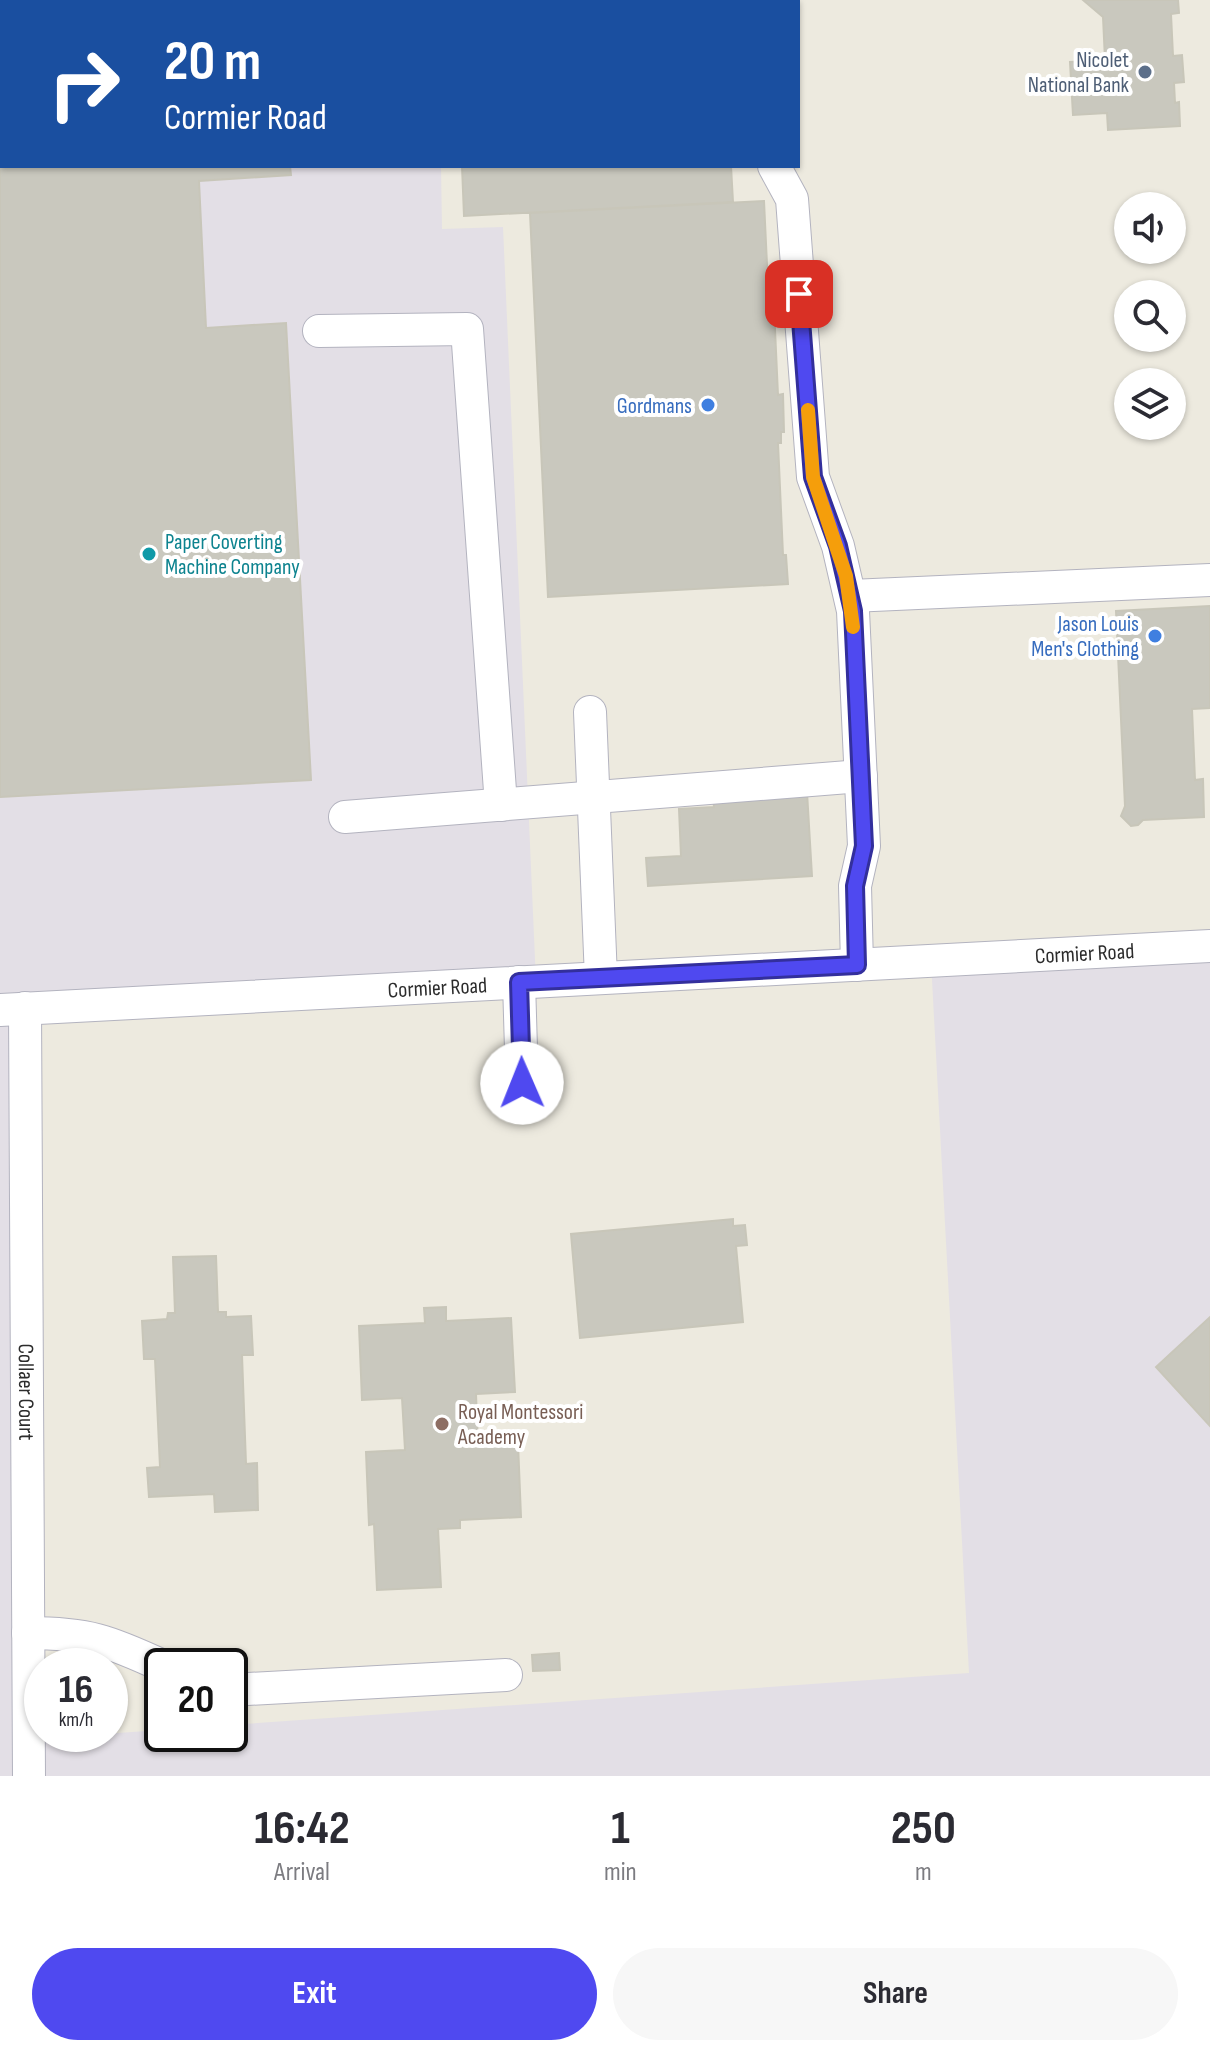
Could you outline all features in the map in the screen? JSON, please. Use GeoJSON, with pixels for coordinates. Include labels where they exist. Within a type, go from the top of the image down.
{"type":"FeatureCollection","features":[{"type":"Feature","properties":{"kind":"street"},"geometry":{"type":"LineString","coordinates":[[775,168],[792,199],[813,477],[838,546],[851,596],[864,846],[855,886],[857,965]]}},
{"type":"Feature","properties":{"kind":"street"},"geometry":{"type":"LineString","coordinates":[[319,331],[467,329],[501,805]]}},
{"type":"Feature","properties":{"kind":"street"},"geometry":{"type":"LineString","coordinates":[[851,596],[1210,580]]}},
{"type":"Feature","properties":{"kind":"street"},"geometry":{"type":"LineString","coordinates":[[590,712],[601,978]]}},
{"type":"Feature","properties":{"kind":"street"},"geometry":{"type":"LineString","coordinates":[[345,817],[861,776]]}},
{"type":"Feature","properties":{"kind":"street","name":"Cormier Road"},"geometry":{"type":"LineString","coordinates":[[12,1009],[1210,946]]}},
{"type":"Feature","properties":{"kind":"street"},"geometry":{"type":"LineString","coordinates":[[519,982],[522,1083]]}},
{"type":"Feature","properties":{"kind":"street","name":"Collaer Court"},"geometry":{"type":"LineString","coordinates":[[12,1009],[29,1776]]}},
{"type":"Feature","properties":{"kind":"street"},"geometry":{"type":"LineString","coordinates":[[28,1633],[70,1633],[94,1637],[144,1657]]}},
{"type":"Feature","properties":{"kind":"street"},"geometry":{"type":"LineString","coordinates":[[248,1689],[506,1675]]}},
{"type":"Feature","properties":{"kind":"shaded area"},"geometry":{"type":"Polygon","coordinates":[[[0,168],[441,168],[442,229],[503,227],[536,982],[25,1009],[28,1648],[24,1648],[24,1752],[128,1752],[128,1732],[144,1731],[144,1752],[248,1752],[248,1724],[969,1673],[931,961],[1210,946],[1210,1776],[0,1776],[0,168]]]}},
{"type":"Feature","properties":{"kind":"building"},"geometry":{"type":"Polygon","coordinates":[[[1083,0],[1178,0],[1179,13],[1171,14],[1173,56],[1182,55],[1184,82],[1174,83],[1180,126],[1108,130],[1107,113],[1073,115],[1070,62],[1105,60],[1103,17],[1083,0]]]}},
{"type":"Feature","properties":{"kind":"building","name":"Paper Coverting Machine Company"},"geometry":{"type":"Polygon","coordinates":[[[0,168],[290,168],[291,175],[199,181],[206,328],[286,323],[311,780],[0,797],[0,168]]]}},
{"type":"Feature","properties":{"kind":"building"},"geometry":{"type":"Polygon","coordinates":[[[462,168],[731,168],[733,202],[464,216],[462,168]]]}},
{"type":"Feature","properties":{"kind":"building"},"geometry":{"type":"Polygon","coordinates":[[[764,201],[769,307],[774,307],[778,395],[783,394],[784,432],[781,432],[781,443],[778,443],[783,555],[786,555],[788,584],[548,597],[530,213],[764,201]]]}},
{"type":"Feature","properties":{"kind":"building"},"geometry":{"type":"Polygon","coordinates":[[[1210,606],[1210,708],[1192,709],[1195,780],[1203,779],[1204,817],[1143,820],[1131,826],[1121,816],[1125,806],[1116,611],[1210,606]]]}},
{"type":"Feature","properties":{"kind":"building"},"geometry":{"type":"Polygon","coordinates":[[[807,792],[812,876],[648,886],[646,858],[681,856],[679,809],[714,807],[713,797],[807,792]]]}},
{"type":"Feature","properties":{"kind":"building"},"geometry":{"type":"Polygon","coordinates":[[[733,1219],[733,1226],[745,1225],[747,1245],[736,1246],[743,1322],[580,1338],[571,1234],[733,1219]]]}},
{"type":"Feature","properties":{"kind":"building"},"geometry":{"type":"Polygon","coordinates":[[[216,1256],[218,1312],[226,1312],[226,1317],[251,1316],[253,1355],[242,1355],[246,1464],[257,1463],[258,1510],[215,1512],[214,1494],[149,1497],[147,1468],[160,1467],[155,1359],[144,1359],[142,1321],[167,1319],[168,1313],[175,1313],[173,1257],[216,1256]]]}},
{"type":"Feature","properties":{"kind":"building"},"geometry":{"type":"Polygon","coordinates":[[[446,1307],[446,1321],[511,1318],[515,1392],[476,1394],[478,1445],[518,1443],[521,1517],[460,1520],[460,1528],[438,1529],[441,1587],[377,1590],[374,1524],[369,1525],[366,1452],[405,1450],[402,1398],[362,1400],[359,1326],[425,1323],[424,1308],[446,1307]]]}},
{"type":"Feature","properties":{"kind":"building"},"geometry":{"type":"Polygon","coordinates":[[[1210,1317],[1210,1426],[1156,1367],[1210,1317]]]}},
{"type":"Feature","properties":{"kind":"building"},"geometry":{"type":"Polygon","coordinates":[[[559,1653],[560,1670],[533,1671],[532,1655],[559,1653]]]}},
{"type":"Feature","properties":{"kind":"slow traffic"},"geometry":{"type":"LineString","coordinates":[[808,410],[813,477],[846,576],[853,627]]}},
{"type":"Feature","properties":{"kind":"place","name":"Nicolet National Bank"},"geometry":{"type":"Point","coordinates":[1145,72]}},
{"type":"Feature","properties":{"kind":"place","name":"Gordmans"},"geometry":{"type":"Point","coordinates":[708,405]}},
{"type":"Feature","properties":{"kind":"place","name":"Paper Coverting Machine Company"},"geometry":{"type":"Point","coordinates":[149,554]}},
{"type":"Feature","properties":{"kind":"place","name":"Jason Louis Men's Clothing"},"geometry":{"type":"Point","coordinates":[1155,636]}},
{"type":"Feature","properties":{"kind":"place","name":"Royal Montessori Academy"},"geometry":{"type":"Point","coordinates":[442,1424]}},
{"type":"Feature","properties":{"kind":"route"},"geometry":{"type":"LineString","coordinates":[[522,1083],[519,982],[857,965],[855,886],[864,846],[853,611],[838,546],[813,477],[799,294]]}}]}
